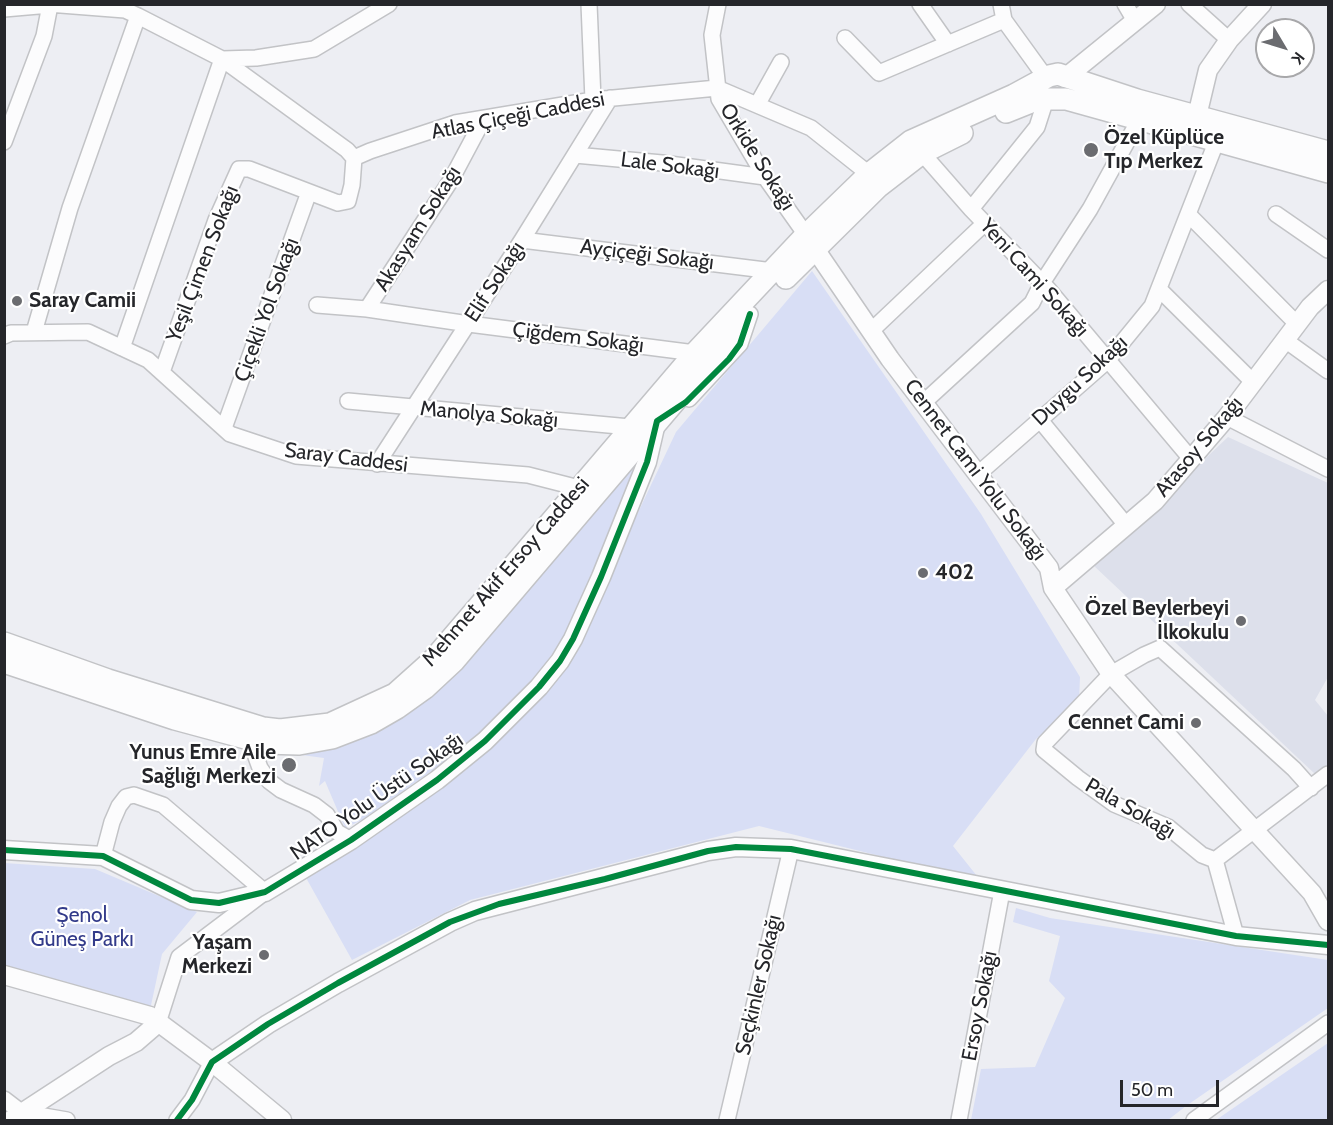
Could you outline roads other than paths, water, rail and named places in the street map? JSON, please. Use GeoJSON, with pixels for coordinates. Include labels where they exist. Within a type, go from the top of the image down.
{"type":"FeatureCollection","features":[{"type":"Feature","properties":{"kind":"main road"},"geometry":{"type":"LineString","coordinates":[[1056,88],[1137,100],[1329,152]]}},
{"type":"Feature","properties":{"kind":"main road"},"geometry":{"type":"LineString","coordinates":[[1056,88],[1139,120],[1329,172]]}},
{"type":"Feature","properties":{"kind":"main road","name":"Mehmet Akif Ersoy Caddesi"},"geometry":{"type":"LineString","coordinates":[[4,662],[174,719],[264,736],[280,730],[330,724],[395,694],[433,660],[586,492],[651,416],[750,315],[811,242],[874,181],[916,147],[1056,88]]}},
{"type":"Feature","properties":{"kind":"main road","name":"Mehmet Akif Ersoy Caddesi"},"geometry":{"type":"LineString","coordinates":[[586,492],[630,427],[651,416],[695,353],[772,271],[811,242]]}},
{"type":"Feature","properties":{"kind":"main road","name":"Mehmet Akif Ersoy Caddesi"},"geometry":{"type":"LineString","coordinates":[[4,643],[225,718],[264,736]]}},
{"type":"Feature","properties":{"kind":"street"},"geometry":{"type":"LineString","coordinates":[[222,59],[256,58],[314,49],[389,4]]}},
{"type":"Feature","properties":{"kind":"street"},"geometry":{"type":"LineString","coordinates":[[589,4],[593,100]]}},
{"type":"Feature","properties":{"kind":"street","name":"Orkide Sokağı"},"geometry":{"type":"LineString","coordinates":[[718,4],[712,35],[720,99],[765,177],[811,242]]}},
{"type":"Feature","properties":{"kind":"street"},"geometry":{"type":"LineString","coordinates":[[920,4],[948,44]]}},
{"type":"Feature","properties":{"kind":"street"},"geometry":{"type":"LineString","coordinates":[[1125,4],[1135,21]]}},
{"type":"Feature","properties":{"kind":"street"},"geometry":{"type":"LineString","coordinates":[[971,209],[1037,127],[1056,88],[1156,4]]}},
{"type":"Feature","properties":{"kind":"street"},"geometry":{"type":"LineString","coordinates":[[1189,4],[1229,40]]}},
{"type":"Feature","properties":{"kind":"street"},"geometry":{"type":"LineString","coordinates":[[1197,116],[1208,70],[1229,40],[1262,4]]}},
{"type":"Feature","properties":{"kind":"street"},"geometry":{"type":"LineString","coordinates":[[4,9],[49,5],[125,10],[222,59],[347,150],[354,158]]}},
{"type":"Feature","properties":{"kind":"street"},"geometry":{"type":"LineString","coordinates":[[4,142],[44,36],[49,5]]}},
{"type":"Feature","properties":{"kind":"street"},"geometry":{"type":"LineString","coordinates":[[845,38],[879,73],[948,44],[1002,12],[1056,88]]}},
{"type":"Feature","properties":{"kind":"street"},"geometry":{"type":"LineString","coordinates":[[34,333],[70,208],[138,16]]}},
{"type":"Feature","properties":{"kind":"street"},"geometry":{"type":"LineString","coordinates":[[122,348],[222,59]]}},
{"type":"Feature","properties":{"kind":"street"},"geometry":{"type":"LineString","coordinates":[[757,105],[781,62]]}},
{"type":"Feature","properties":{"kind":"street","name":"Atlas Çiçeği Caddesi"},"geometry":{"type":"LineString","coordinates":[[354,158],[455,123],[593,100],[717,88],[811,128],[874,181]]}},
{"type":"Feature","properties":{"kind":"street","name":"Elif Sokağı"},"geometry":{"type":"LineString","coordinates":[[378,464],[469,324],[610,98]]}},
{"type":"Feature","properties":{"kind":"street","name":"Akasyam Sokağı"},"geometry":{"type":"LineString","coordinates":[[368,309],[451,180],[484,118]]}},
{"type":"Feature","properties":{"kind":"street"},"geometry":{"type":"LineString","coordinates":[[923,403],[1032,303],[1042,283],[1090,209],[1139,120]]}},
{"type":"Feature","properties":{"kind":"street","name":"Duygu Sokağı"},"geometry":{"type":"LineString","coordinates":[[977,474],[1107,361],[1152,306],[1217,140]]}},
{"type":"Feature","properties":{"kind":"street","name":"Yeni Cami Sokağı"},"geometry":{"type":"LineString","coordinates":[[916,147],[1042,283],[1191,459]]}},
{"type":"Feature","properties":{"kind":"street","name":"Lale Sokağı"},"geometry":{"type":"LineString","coordinates":[[575,155],[662,163],[765,177]]}},
{"type":"Feature","properties":{"kind":"street","name":"Yeşil Çimen Sokağı"},"geometry":{"type":"LineString","coordinates":[[162,372],[216,220],[239,169],[249,169],[338,203],[348,201],[354,158]]}},
{"type":"Feature","properties":{"kind":"street","name":"Çiçekli Yol Sokağı"},"geometry":{"type":"LineString","coordinates":[[224,429],[309,192]]}},
{"type":"Feature","properties":{"kind":"street"},"geometry":{"type":"LineString","coordinates":[[1188,214],[1297,324]]}},
{"type":"Feature","properties":{"kind":"street"},"geometry":{"type":"LineString","coordinates":[[1276,214],[1329,250]]}},
{"type":"Feature","properties":{"kind":"street"},"geometry":{"type":"LineString","coordinates":[[871,331],[986,224]]}},
{"type":"Feature","properties":{"kind":"street","name":"Ayçiçeği Sokağı"},"geometry":{"type":"LineString","coordinates":[[522,240],[772,271]]}},
{"type":"Feature","properties":{"kind":"street","name":"Cennet Cami Yolu Sokağı"},"geometry":{"type":"LineString","coordinates":[[811,242],[923,403],[1049,568],[1053,588],[1111,674],[1312,893],[1326,912]]}},
{"type":"Feature","properties":{"kind":"street"},"geometry":{"type":"LineString","coordinates":[[1159,289],[1253,382]]}},
{"type":"Feature","properties":{"kind":"street","name":"Atasoy Sokağı"},"geometry":{"type":"LineString","coordinates":[[1053,588],[1155,501],[1227,417],[1310,307],[1329,290]]}},
{"type":"Feature","properties":{"kind":"street","name":"Çiğdem Sokağı"},"geometry":{"type":"LineString","coordinates":[[317,305],[368,309],[695,353]]}},
{"type":"Feature","properties":{"kind":"street","name":"Saray Caddesi"},"geometry":{"type":"LineString","coordinates":[[7,334],[88,332],[148,360],[230,434],[296,456],[528,475],[586,492]]}},
{"type":"Feature","properties":{"kind":"street"},"geometry":{"type":"LineString","coordinates":[[1285,340],[1329,371]]}},
{"type":"Feature","properties":{"kind":"street","name":"Manolya Sokağı"},"geometry":{"type":"LineString","coordinates":[[348,401],[630,427]]}},
{"type":"Feature","properties":{"kind":"street","name":"NATO Yolu Üstü Sokağı"},"geometry":{"type":"LineString","coordinates":[[4,850],[103,856],[191,900],[219,903],[265,892],[351,840],[437,780],[485,741],[539,687],[560,661],[573,639],[647,462],[651,416]]}},
{"type":"Feature","properties":{"kind":"street"},"geometry":{"type":"LineString","coordinates":[[1227,417],[1329,469]]}},
{"type":"Feature","properties":{"kind":"street"},"geometry":{"type":"LineString","coordinates":[[1040,420],[1126,525]]}},
{"type":"Feature","properties":{"kind":"street"},"geometry":{"type":"LineString","coordinates":[[1111,674],[1160,648],[1311,788]]}},
{"type":"Feature","properties":{"kind":"street","name":"Pala Sokağı"},"geometry":{"type":"LineString","coordinates":[[1111,674],[1045,742],[1044,750],[1114,804],[1168,827],[1202,855],[1215,860]]}},
{"type":"Feature","properties":{"kind":"street"},"geometry":{"type":"LineString","coordinates":[[264,736],[256,757],[269,782],[314,805],[327,815],[338,832],[351,840]]}},
{"type":"Feature","properties":{"kind":"street"},"geometry":{"type":"LineString","coordinates":[[1236,936],[1215,860],[1329,774]]}},
{"type":"Feature","properties":{"kind":"street"},"geometry":{"type":"LineString","coordinates":[[16,1116],[108,1056],[136,1042],[158,1023],[179,957],[265,892],[163,805],[139,796],[126,796],[119,806],[103,856]]}},
{"type":"Feature","properties":{"kind":"street"},"geometry":{"type":"LineString","coordinates":[[177,1120],[192,1100],[212,1062],[268,1024],[338,982],[450,922],[475,911],[708,851],[736,846],[791,849],[1236,936],[1329,945]]}},
{"type":"Feature","properties":{"kind":"street","name":"Seçkinler Sokağı"},"geometry":{"type":"LineString","coordinates":[[727,1120],[791,849]]}},
{"type":"Feature","properties":{"kind":"street","name":"Ersoy Sokağı"},"geometry":{"type":"LineString","coordinates":[[959,1120],[1002,891]]}},
{"type":"Feature","properties":{"kind":"street"},"geometry":{"type":"LineString","coordinates":[[4,975],[150,1016],[212,1062],[282,1120]]}},
{"type":"Feature","properties":{"kind":"street"},"geometry":{"type":"LineString","coordinates":[[4,985],[147,1025],[158,1023]]}},
{"type":"Feature","properties":{"kind":"street"},"geometry":{"type":"LineString","coordinates":[[1194,1120],[1329,1023]]}},
{"type":"Feature","properties":{"kind":"street"},"geometry":{"type":"LineString","coordinates":[[4,1099],[16,1116]]}},
{"type":"Feature","properties":{"kind":"street"},"geometry":{"type":"LineString","coordinates":[[16,1116],[67,1120]]}},
{"type":"Feature","properties":{"kind":"place","name":"Özel Küplüce Tıp Merkez"},"geometry":{"type":"Point","coordinates":[1091,150]}},
{"type":"Feature","properties":{"kind":"place","name":"Saray Camii"},"geometry":{"type":"Point","coordinates":[17,301]}},
{"type":"Feature","properties":{"kind":"place","name":"402"},"geometry":{"type":"Point","coordinates":[923,573]}},
{"type":"Feature","properties":{"kind":"place","name":"Özel Beylerbeyi İlkokulu"},"geometry":{"type":"Point","coordinates":[1241,621]}},
{"type":"Feature","properties":{"kind":"place","name":"Cennet Cami"},"geometry":{"type":"Point","coordinates":[1196,723]}},
{"type":"Feature","properties":{"kind":"place","name":"Yunus Emre Aile Sağlığı Merkezi"},"geometry":{"type":"Point","coordinates":[289,765]}},
{"type":"Feature","properties":{"kind":"place","name":"Yaşam Merkezi"},"geometry":{"type":"Point","coordinates":[264,955]}},
{"type":"Feature","properties":{"kind":"park label","name":"Şenol Güneş Parkı"},"geometry":{"type":"Point","coordinates":[82,928]}}]}
